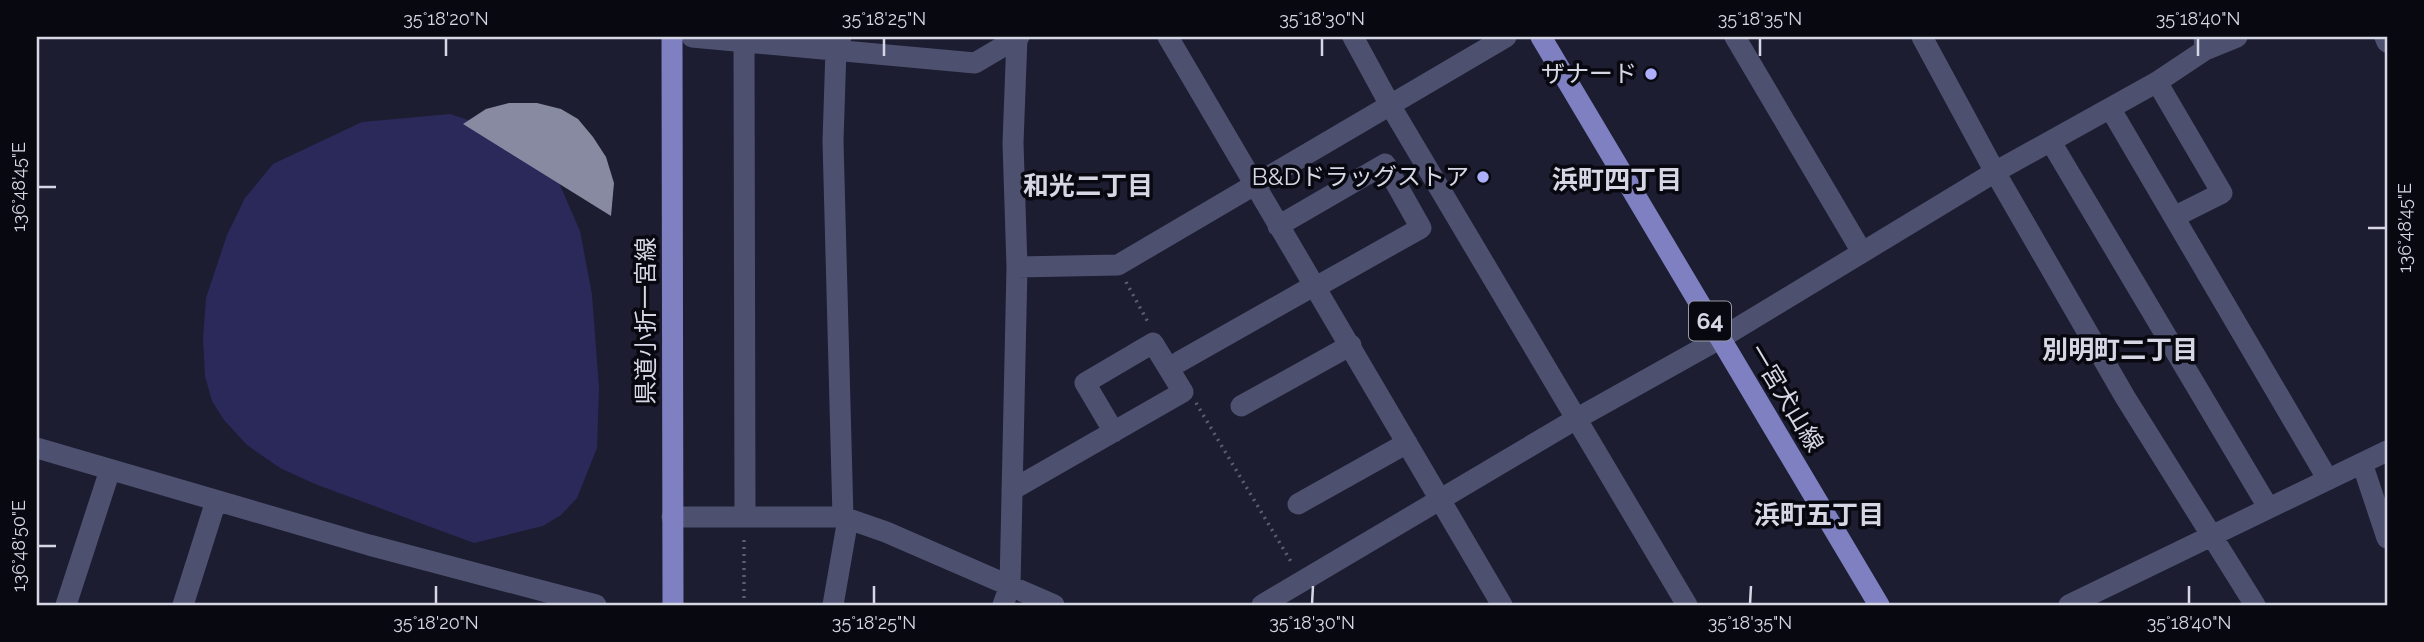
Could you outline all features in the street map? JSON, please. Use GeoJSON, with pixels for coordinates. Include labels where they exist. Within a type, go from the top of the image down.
{"type":"FeatureCollection","features":[{"type":"Feature","properties":{"kind":"main road","name":"県道小折一宮線"},"geometry":{"type":"LineString","coordinates":[[672,37],[673,605]]}},
{"type":"Feature","properties":{"kind":"main road","name":"一宮犬山線"},"geometry":{"type":"LineString","coordinates":[[1541,37],[1879,605]]}},
{"type":"Feature","properties":{"kind":"street"},"geometry":{"type":"LineString","coordinates":[[692,37],[839,43],[975,63],[1017,37]]}},
{"type":"Feature","properties":{"kind":"street"},"geometry":{"type":"LineString","coordinates":[[1006,596],[1012,490],[1017,267],[1013,143],[1017,37]]}},
{"type":"Feature","properties":{"kind":"street"},"geometry":{"type":"LineString","coordinates":[[1168,37],[1502,605]]}},
{"type":"Feature","properties":{"kind":"street"},"geometry":{"type":"LineString","coordinates":[[1353,37],[1390,105],[1687,605]]}},
{"type":"Feature","properties":{"kind":"street"},"geometry":{"type":"LineString","coordinates":[[1017,267],[1118,265],[1506,37]]}},
{"type":"Feature","properties":{"kind":"street"},"geometry":{"type":"LineString","coordinates":[[1735,37],[1862,253]]}},
{"type":"Feature","properties":{"kind":"street"},"geometry":{"type":"LineString","coordinates":[[1922,37],[1995,172],[2125,397],[2255,605]]}},
{"type":"Feature","properties":{"kind":"street"},"geometry":{"type":"LineString","coordinates":[[1262,605],[1576,419],[1721,338],[1995,172],[2157,82],[2204,43],[2237,37]]}},
{"type":"Feature","properties":{"kind":"street"},"geometry":{"type":"LineString","coordinates":[[2385,37],[2387,42]]}},
{"type":"Feature","properties":{"kind":"street"},"geometry":{"type":"LineString","coordinates":[[744,39],[745,515]]}},
{"type":"Feature","properties":{"kind":"street"},"geometry":{"type":"LineString","coordinates":[[834,605],[846,518],[834,141],[839,43]]}},
{"type":"Feature","properties":{"kind":"street"},"geometry":{"type":"LineString","coordinates":[[2157,82],[2222,192],[2174,217]]}},
{"type":"Feature","properties":{"kind":"street"},"geometry":{"type":"LineString","coordinates":[[2110,108],[2327,478]]}},
{"type":"Feature","properties":{"kind":"street"},"geometry":{"type":"LineString","coordinates":[[2051,142],[2268,507]]}},
{"type":"Feature","properties":{"kind":"street"},"geometry":{"type":"LineString","coordinates":[[1180,362],[1421,229],[1385,164],[1278,226]]}},
{"type":"Feature","properties":{"kind":"street"},"geometry":{"type":"LineString","coordinates":[[1012,490],[1114,432],[1183,392],[1153,343],[1085,383],[1114,432]]}},
{"type":"Feature","properties":{"kind":"street"},"geometry":{"type":"LineString","coordinates":[[1241,406],[1351,345]]}},
{"type":"Feature","properties":{"kind":"street"},"geometry":{"type":"LineString","coordinates":[[1298,504],[1407,443]]}},
{"type":"Feature","properties":{"kind":"street"},"geometry":{"type":"LineString","coordinates":[[37,448],[540,599],[596,605]]}},
{"type":"Feature","properties":{"kind":"street"},"geometry":{"type":"LineString","coordinates":[[2069,605],[2387,451]]}},
{"type":"Feature","properties":{"kind":"street"},"geometry":{"type":"LineString","coordinates":[[2362,463],[2387,538]]}},
{"type":"Feature","properties":{"kind":"street"},"geometry":{"type":"LineString","coordinates":[[66,605],[110,470]]}},
{"type":"Feature","properties":{"kind":"street"},"geometry":{"type":"LineString","coordinates":[[183,605],[216,501]]}},
{"type":"Feature","properties":{"kind":"street"},"geometry":{"type":"LineString","coordinates":[[672,517],[745,515],[846,518],[886,532],[1006,596],[1054,605]]}},
{"type":"Feature","properties":{"kind":"path"},"geometry":{"type":"LineString","coordinates":[[1118,265],[1153,329]]}},
{"type":"Feature","properties":{"kind":"path"},"geometry":{"type":"LineString","coordinates":[[1195,401],[1302,581]]}},
{"type":"Feature","properties":{"kind":"path"},"geometry":{"type":"LineString","coordinates":[[744,605],[745,515]]}},
{"type":"Feature","properties":{"kind":"shaded area"},"geometry":{"type":"Polygon","coordinates":[[[450,114],[480,124],[556,176],[580,231],[592,295],[599,388],[597,448],[577,498],[561,515],[543,526],[474,543],[315,484],[280,468],[247,445],[224,420],[212,401],[205,376],[203,339],[206,298],[227,235],[245,198],[273,164],[362,122],[450,114]]]}},
{"type":"Feature","properties":{"kind":"building"},"geometry":{"type":"Polygon","coordinates":[[[509,103],[537,103],[561,109],[578,119],[606,157],[614,183],[611,216],[463,124],[486,109],[509,103]]]}},
{"type":"Feature","properties":{"kind":"place","name":"ザナード"},"geometry":{"type":"Point","coordinates":[1651,74]}},
{"type":"Feature","properties":{"kind":"place","name":"B&Dドラッグストア"},"geometry":{"type":"Point","coordinates":[1483,177]}},
{"type":"Feature","properties":{"kind":"district","name":"浜町四丁目"},"geometry":{"type":"Point","coordinates":[1617,180]}},
{"type":"Feature","properties":{"kind":"district","name":"和光二丁目"},"geometry":{"type":"Point","coordinates":[1088,186]}},
{"type":"Feature","properties":{"kind":"district","name":"別明町二丁目"},"geometry":{"type":"Point","coordinates":[2120,350]}},
{"type":"Feature","properties":{"kind":"district","name":"浜町五丁目"},"geometry":{"type":"Point","coordinates":[1819,515]}}]}
